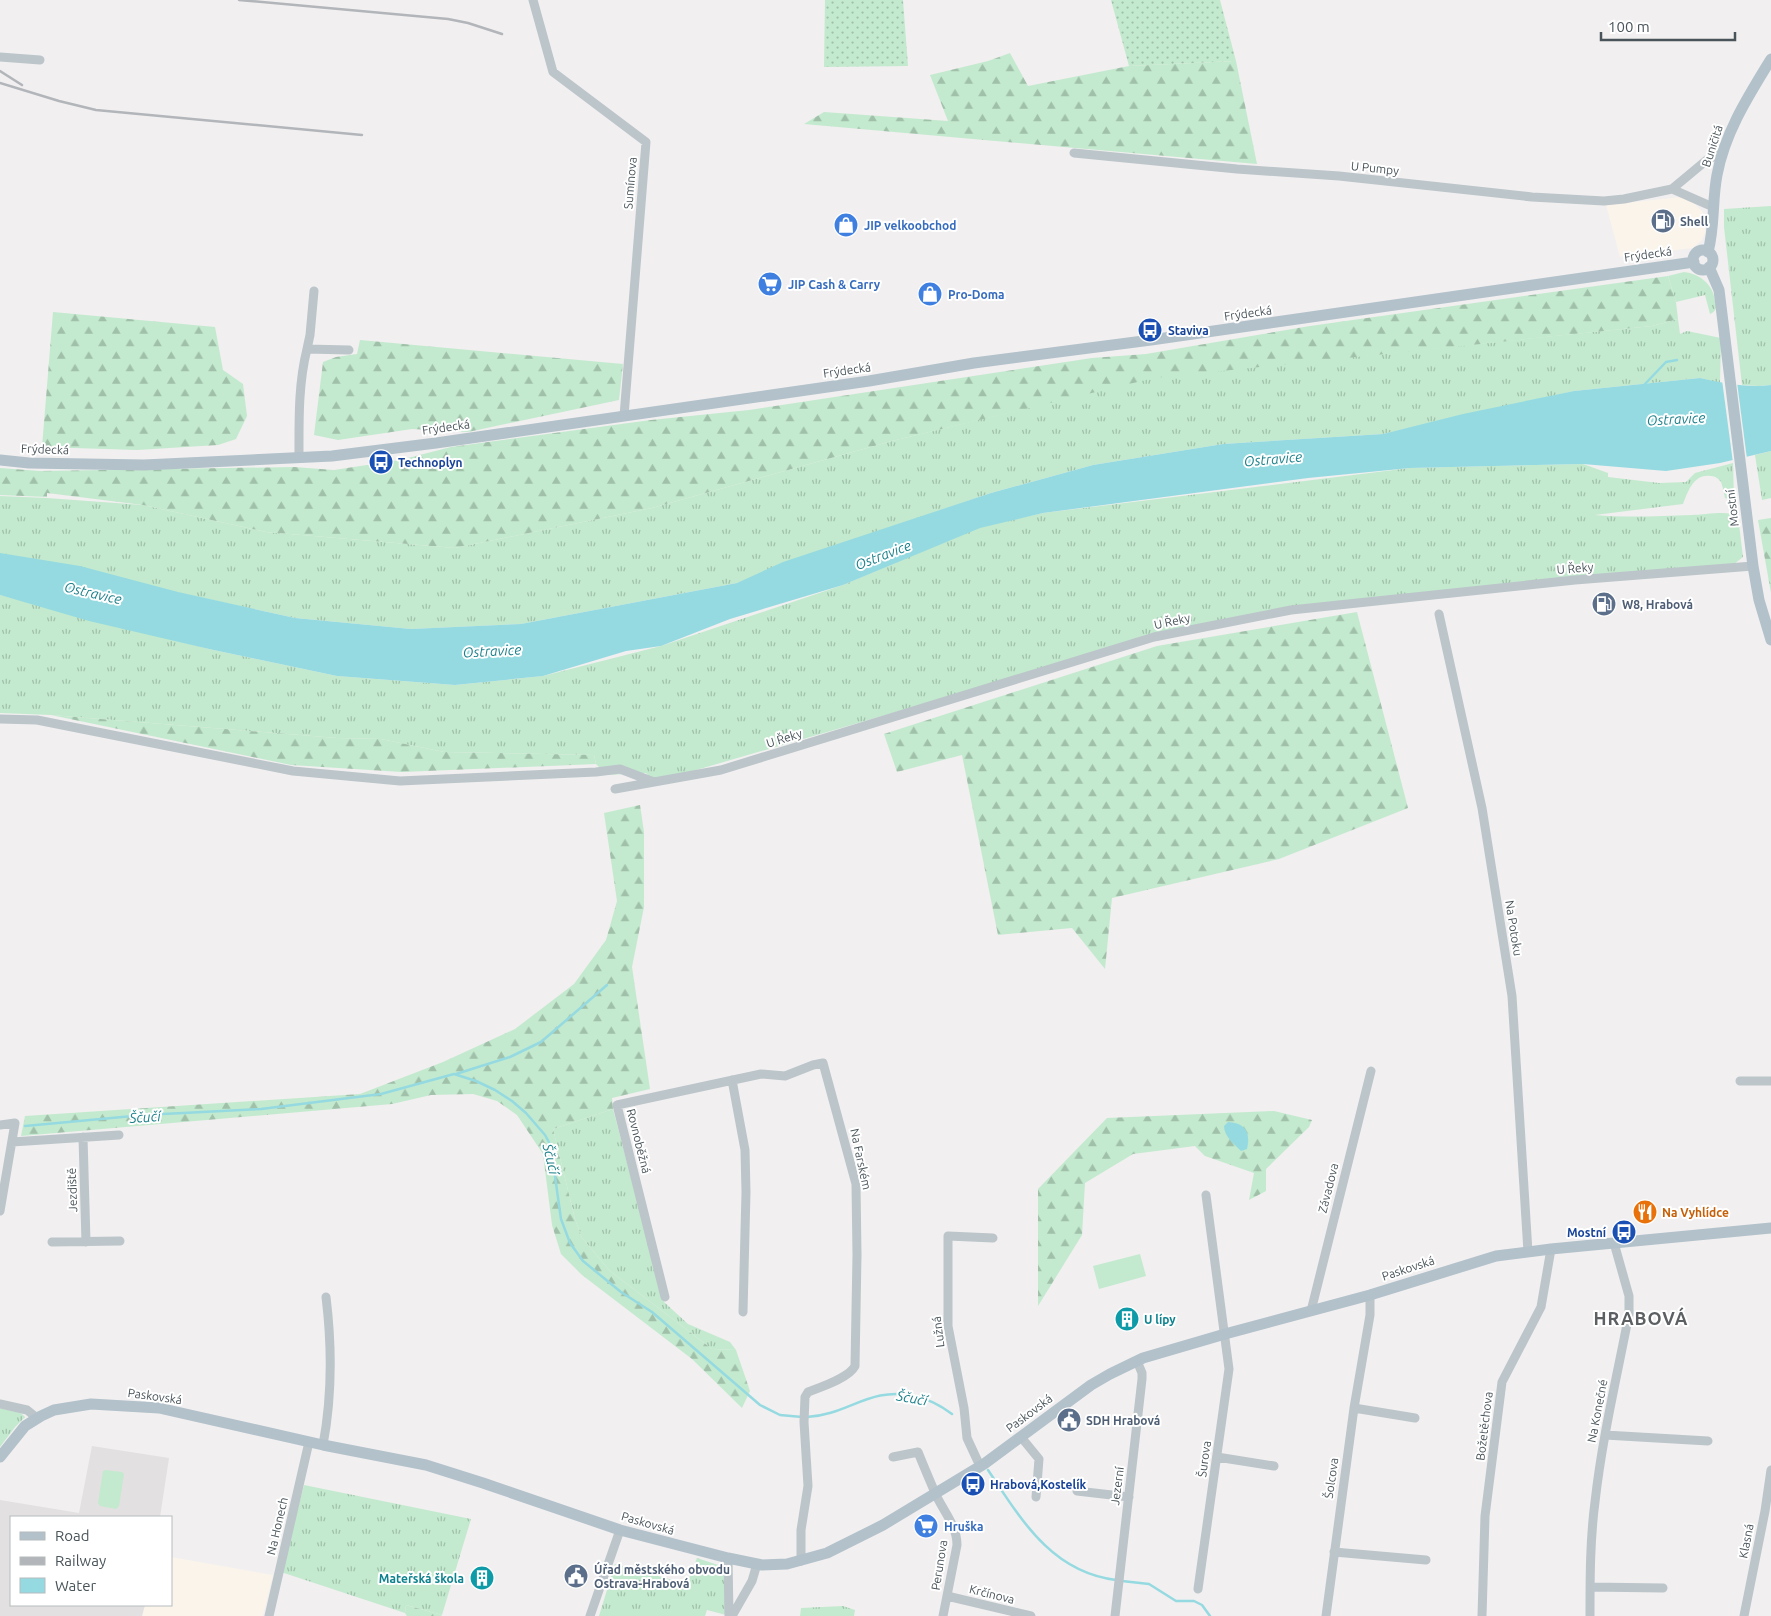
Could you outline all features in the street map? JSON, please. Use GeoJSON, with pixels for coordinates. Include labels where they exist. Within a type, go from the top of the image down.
{"type":"FeatureCollection","features":[{"type":"Feature","properties":{"kind":"main road","name":"Buničitá"},"geometry":{"type":"LineString","coordinates":[[1708,252],[1712,240],[1713,207],[1722,153],[1738,116],[1771,59]]}},
{"type":"Feature","properties":{"kind":"main road"},"geometry":{"type":"LineString","coordinates":[[1703,250],[1708,252],[1713,259],[1709,267],[1700,269],[1694,262],[1694,257],[1703,250]]}},
{"type":"Feature","properties":{"kind":"main road","name":"Frýdecká"},"geometry":{"type":"LineString","coordinates":[[0,460],[29,463],[144,465],[332,456],[436,443],[869,381],[974,363],[1151,340],[1694,262]]}},
{"type":"Feature","properties":{"kind":"main road","name":"Mostní"},"geometry":{"type":"LineString","coordinates":[[1709,267],[1719,290],[1758,600],[1771,640]]}},
{"type":"Feature","properties":{"kind":"main road","name":"Paskovská"},"geometry":{"type":"LineString","coordinates":[[0,1457],[20,1432],[37,1418],[54,1410],[81,1405],[139,1406],[174,1411],[323,1445],[426,1465],[620,1530],[728,1558],[757,1564],[777,1565],[801,1561],[843,1546],[883,1525],[980,1466],[1081,1392],[1110,1374],[1137,1361],[1225,1334],[1370,1295],[1488,1258],[1551,1249],[1771,1228]]}},
{"type":"Feature","properties":{"kind":"street","name":"Sumínova"},"geometry":{"type":"LineString","coordinates":[[533,0],[553,72],[646,142],[624,416]]}},
{"type":"Feature","properties":{"kind":"street"},"geometry":{"type":"LineString","coordinates":[[0,57],[40,60]]}},
{"type":"Feature","properties":{"kind":"street","name":"U Pumpy"},"geometry":{"type":"LineString","coordinates":[[1074,153],[1237,170],[1339,176],[1532,197],[1604,200],[1672,189],[1708,159],[1722,153]]}},
{"type":"Feature","properties":{"kind":"street"},"geometry":{"type":"LineString","coordinates":[[1672,189],[1713,207]]}},
{"type":"Feature","properties":{"kind":"street"},"geometry":{"type":"LineString","coordinates":[[299,458],[299,411],[314,291]]}},
{"type":"Feature","properties":{"kind":"street"},"geometry":{"type":"LineString","coordinates":[[307,349],[349,350]]}},
{"type":"Feature","properties":{"kind":"street","name":"U Řeky"},"geometry":{"type":"LineString","coordinates":[[614,789],[721,770],[1154,637],[1271,613],[1575,580],[1753,566]]}},
{"type":"Feature","properties":{"kind":"street","name":"Na Potoku"},"geometry":{"type":"LineString","coordinates":[[1439,614],[1482,808],[1512,996],[1528,1252]]}},
{"type":"Feature","properties":{"kind":"street"},"geometry":{"type":"LineString","coordinates":[[0,719],[36,720],[293,772],[400,781],[596,772],[620,769],[655,782]]}},
{"type":"Feature","properties":{"kind":"street","name":"Na Farském"},"geometry":{"type":"LineString","coordinates":[[732,1080],[761,1074],[785,1076],[813,1065],[824,1063],[856,1184],[855,1366],[853,1371],[808,1392],[805,1397],[804,1422],[808,1486],[800,1530],[801,1561]]}},
{"type":"Feature","properties":{"kind":"street","name":"Závadova"},"geometry":{"type":"LineString","coordinates":[[1310,1311],[1370,1072]]}},
{"type":"Feature","properties":{"kind":"street"},"geometry":{"type":"LineString","coordinates":[[732,1080],[745,1150],[743,1312]]}},
{"type":"Feature","properties":{"kind":"street","name":"Rovnoběžná"},"geometry":{"type":"LineString","coordinates":[[665,1297],[617,1105],[732,1080]]}},
{"type":"Feature","properties":{"kind":"street"},"geometry":{"type":"LineString","coordinates":[[1740,1081],[1771,1081]]}},
{"type":"Feature","properties":{"kind":"street"},"geometry":{"type":"LineString","coordinates":[[0,1125],[15,1123],[0,1211]]}},
{"type":"Feature","properties":{"kind":"street"},"geometry":{"type":"LineString","coordinates":[[12,1142],[119,1135]]}},
{"type":"Feature","properties":{"kind":"street","name":"Jezdiště"},"geometry":{"type":"LineString","coordinates":[[83,1138],[86,1242]]}},
{"type":"Feature","properties":{"kind":"street"},"geometry":{"type":"LineString","coordinates":[[1206,1195],[1225,1334]]}},
{"type":"Feature","properties":{"kind":"street","name":"Lužná"},"geometry":{"type":"LineString","coordinates":[[980,1466],[967,1438],[964,1408],[948,1326],[948,1236],[993,1238]]}},
{"type":"Feature","properties":{"kind":"street"},"geometry":{"type":"LineString","coordinates":[[52,1242],[120,1241]]}},
{"type":"Feature","properties":{"kind":"street","name":"Na Konečné"},"geometry":{"type":"LineString","coordinates":[[1590,1616],[1590,1548],[1595,1501],[1605,1435],[1630,1305],[1614,1243]]}},
{"type":"Feature","properties":{"kind":"street","name":"Božetěchova"},"geometry":{"type":"LineString","coordinates":[[1482,1616],[1485,1516],[1502,1382],[1541,1308],[1551,1249]]}},
{"type":"Feature","properties":{"kind":"street","name":"Šolcova"},"geometry":{"type":"LineString","coordinates":[[1326,1616],[1354,1408],[1370,1315],[1370,1295]]}},
{"type":"Feature","properties":{"kind":"street"},"geometry":{"type":"LineString","coordinates":[[323,1445],[327,1421],[330,1354],[326,1297]]}},
{"type":"Feature","properties":{"kind":"street","name":"Šurova"},"geometry":{"type":"LineString","coordinates":[[1198,1589],[1229,1369],[1225,1334]]}},
{"type":"Feature","properties":{"kind":"street","name":"Jezerní"},"geometry":{"type":"LineString","coordinates":[[1115,1616],[1142,1379],[1142,1373],[1137,1361]]}},
{"type":"Feature","properties":{"kind":"street"},"geometry":{"type":"LineString","coordinates":[[0,1404],[27,1410],[37,1418]]}},
{"type":"Feature","properties":{"kind":"street"},"geometry":{"type":"LineString","coordinates":[[1354,1408],[1415,1418]]}},
{"type":"Feature","properties":{"kind":"street"},"geometry":{"type":"LineString","coordinates":[[1605,1435],[1708,1441]]}},
{"type":"Feature","properties":{"kind":"street"},"geometry":{"type":"LineString","coordinates":[[1021,1437],[1039,1460],[1036,1497]]}},
{"type":"Feature","properties":{"kind":"street","name":"Na Honech"},"geometry":{"type":"LineString","coordinates":[[269,1616],[309,1442]]}},
{"type":"Feature","properties":{"kind":"street","name":"Perunova"},"geometry":{"type":"LineString","coordinates":[[893,1456],[918,1452],[936,1494],[953,1525],[957,1538],[943,1616]]}},
{"type":"Feature","properties":{"kind":"street"},"geometry":{"type":"LineString","coordinates":[[1217,1457],[1274,1466]]}},
{"type":"Feature","properties":{"kind":"street","name":"Klasná"},"geometry":{"type":"LineString","coordinates":[[1744,1616],[1765,1511],[1771,1470]]}},
{"type":"Feature","properties":{"kind":"street"},"geometry":{"type":"LineString","coordinates":[[1077,1491],[1129,1497]]}},
{"type":"Feature","properties":{"kind":"street"},"geometry":{"type":"LineString","coordinates":[[590,1616],[620,1530]]}},
{"type":"Feature","properties":{"kind":"street"},"geometry":{"type":"LineString","coordinates":[[1334,1552],[1426,1560]]}},
{"type":"Feature","properties":{"kind":"street"},"geometry":{"type":"LineString","coordinates":[[728,1558],[731,1616]]}},
{"type":"Feature","properties":{"kind":"street"},"geometry":{"type":"LineString","coordinates":[[731,1616],[752,1581],[757,1564]]}},
{"type":"Feature","properties":{"kind":"street"},"geometry":{"type":"LineString","coordinates":[[1590,1588],[1663,1588]]}},
{"type":"Feature","properties":{"kind":"street","name":"Krčínova"},"geometry":{"type":"LineString","coordinates":[[947,1596],[1031,1616]]}},
{"type":"Feature","properties":{"kind":"shaded area"},"geometry":{"type":"Polygon","coordinates":[[[1681,197],[1691,200],[1702,211],[1705,233],[1702,240],[1693,248],[1620,257],[1606,205],[1681,197]]]}},
{"type":"Feature","properties":{"kind":"shaded area"},"geometry":{"type":"Polygon","coordinates":[[[92,1446],[169,1458],[160,1516],[10,1516],[10,1606],[145,1606],[142,1616],[0,1616],[0,1500],[79,1513],[92,1446]]]}},
{"type":"Feature","properties":{"kind":"shaded area"},"geometry":{"type":"Polygon","coordinates":[[[172,1557],[273,1575],[263,1616],[142,1616],[145,1606],[172,1606],[172,1557]]]}},
{"type":"Feature","properties":{"kind":"green space"},"geometry":{"type":"Polygon","coordinates":[[[825,0],[903,0],[908,66],[824,67],[825,0]]]}},
{"type":"Feature","properties":{"kind":"green space"},"geometry":{"type":"Polygon","coordinates":[[[1111,0],[1220,0],[1236,61],[1129,66],[1111,0]]]}},
{"type":"Feature","properties":{"kind":"green space"},"geometry":{"type":"Polygon","coordinates":[[[1010,53],[1028,86],[1129,66],[1236,61],[1257,164],[804,124],[824,112],[948,121],[930,75],[988,61],[1010,53]]]}},
{"type":"Feature","properties":{"kind":"green space"},"geometry":{"type":"Polygon","coordinates":[[[1771,206],[1771,385],[1742,385],[1724,227],[1724,209],[1771,206]]]}},
{"type":"Feature","properties":{"kind":"green space"},"geometry":{"type":"Polygon","coordinates":[[[1684,272],[1695,275],[1709,285],[1716,305],[1712,313],[1710,314],[1705,295],[1676,302],[1668,276],[1684,272]]]}},
{"type":"Feature","properties":{"kind":"green space"},"geometry":{"type":"Polygon","coordinates":[[[1668,276],[1676,302],[1678,319],[1652,326],[1154,378],[892,441],[652,508],[455,548],[266,532],[143,505],[47,493],[47,497],[0,495],[0,468],[40,471],[294,467],[334,470],[400,460],[451,447],[651,420],[749,410],[1092,358],[1146,354],[1310,326],[1668,276]]]}},
{"type":"Feature","properties":{"kind":"green space"},"geometry":{"type":"Polygon","coordinates":[[[53,312],[215,327],[223,370],[243,384],[247,416],[236,439],[218,445],[137,450],[42,447],[53,312]]]}},
{"type":"Feature","properties":{"kind":"green space"},"geometry":{"type":"Polygon","coordinates":[[[1678,319],[1680,334],[1687,331],[1721,338],[1720,383],[1700,378],[1574,391],[1383,434],[1223,444],[1093,465],[991,493],[862,537],[737,583],[521,624],[411,629],[295,618],[0,554],[0,496],[143,505],[266,532],[455,548],[652,508],[892,441],[1154,377],[1652,326],[1678,319]]]}},
{"type":"Feature","properties":{"kind":"green space"},"geometry":{"type":"Polygon","coordinates":[[[360,340],[623,364],[619,400],[468,432],[412,429],[338,440],[314,435],[323,362],[336,357],[357,354],[360,340]]]}},
{"type":"Feature","properties":{"kind":"green space"},"geometry":{"type":"Polygon","coordinates":[[[1771,451],[1771,498],[1762,500],[1755,455],[1771,451]]]}},
{"type":"Feature","properties":{"kind":"green space"},"geometry":{"type":"Polygon","coordinates":[[[1733,463],[1734,500],[1725,498],[1722,484],[1718,479],[1712,476],[1705,476],[1700,477],[1692,484],[1683,504],[1595,515],[1631,517],[1733,514],[1738,516],[1743,557],[1734,564],[1291,610],[1154,637],[655,782],[646,773],[607,775],[596,764],[594,755],[444,752],[381,739],[337,738],[51,715],[0,713],[0,595],[209,649],[337,676],[455,685],[543,676],[661,646],[843,585],[980,527],[1043,513],[1410,468],[1583,464],[1608,473],[1608,477],[1659,483],[1686,482],[1695,473],[1733,463]]]}},
{"type":"Feature","properties":{"kind":"green space"},"geometry":{"type":"Polygon","coordinates":[[[1771,518],[1771,593],[1758,520],[1771,518]]]}},
{"type":"Feature","properties":{"kind":"green space"},"geometry":{"type":"Polygon","coordinates":[[[1357,612],[1408,808],[1279,859],[1112,898],[1105,969],[1072,928],[998,935],[962,755],[897,772],[884,734],[1157,646],[1357,612]]]}},
{"type":"Feature","properties":{"kind":"green space"},"geometry":{"type":"Polygon","coordinates":[[[51,715],[337,738],[381,739],[444,752],[594,755],[596,764],[402,772],[291,765],[51,715]]]}},
{"type":"Feature","properties":{"kind":"green space"},"geometry":{"type":"Polygon","coordinates":[[[640,805],[644,832],[644,907],[632,967],[650,1089],[612,1098],[613,1109],[553,1129],[575,1219],[582,1238],[610,1271],[712,1349],[736,1350],[750,1391],[742,1408],[692,1359],[582,1275],[561,1254],[552,1225],[543,1154],[517,1115],[497,1101],[473,1094],[431,1095],[392,1104],[21,1136],[25,1116],[360,1094],[443,1062],[515,1029],[574,984],[606,940],[617,901],[604,813],[640,805]]]}},
{"type":"Feature","properties":{"kind":"green space"},"geometry":{"type":"Polygon","coordinates":[[[613,1109],[664,1302],[688,1324],[730,1342],[736,1350],[712,1349],[610,1271],[582,1238],[575,1219],[553,1129],[613,1109]]]}},
{"type":"Feature","properties":{"kind":"green space"},"geometry":{"type":"Polygon","coordinates":[[[1274,1111],[1312,1120],[1309,1127],[1266,1169],[1266,1191],[1249,1200],[1254,1173],[1205,1156],[1195,1146],[1133,1154],[1085,1183],[1082,1235],[1038,1306],[1038,1189],[1107,1118],[1274,1111]]]}},
{"type":"Feature","properties":{"kind":"green space"},"geometry":{"type":"Polygon","coordinates":[[[1140,1254],[1146,1276],[1099,1289],[1093,1266],[1140,1254]]]}},
{"type":"Feature","properties":{"kind":"green space"},"geometry":{"type":"Polygon","coordinates":[[[0,1408],[21,1413],[25,1417],[0,1447],[0,1408]]]}},
{"type":"Feature","properties":{"kind":"green space"},"geometry":{"type":"Polygon","coordinates":[[[103,1471],[122,1472],[124,1474],[119,1506],[116,1509],[100,1506],[98,1503],[103,1471]]]}},
{"type":"Feature","properties":{"kind":"green space"},"geometry":{"type":"Polygon","coordinates":[[[304,1485],[471,1519],[442,1615],[406,1605],[405,1613],[281,1572],[304,1485]]]}},
{"type":"Feature","properties":{"kind":"green space"},"geometry":{"type":"Polygon","coordinates":[[[697,1558],[721,1566],[725,1574],[726,1615],[707,1610],[705,1616],[599,1616],[615,1564],[687,1584],[697,1558]]]}},
{"type":"Feature","properties":{"kind":"green space"},"geometry":{"type":"Polygon","coordinates":[[[406,1605],[442,1615],[407,1616],[405,1613],[406,1605]]]}},
{"type":"Feature","properties":{"kind":"green space"},"geometry":{"type":"Polygon","coordinates":[[[843,1606],[855,1610],[854,1616],[800,1616],[801,1608],[843,1606]]]}},
{"type":"Feature","properties":{"kind":"water","name":"Ostravice"},"geometry":{"type":"Polygon","coordinates":[[[1700,378],[1744,385],[1771,385],[1771,451],[1720,463],[1666,471],[1583,464],[1410,468],[1308,478],[1043,513],[980,528],[843,585],[730,619],[661,646],[626,651],[543,676],[455,685],[337,676],[89,621],[0,595],[0,553],[80,566],[178,592],[295,618],[411,629],[521,624],[737,583],[783,562],[991,493],[1093,465],[1223,444],[1383,434],[1463,414],[1574,391],[1700,378]]]}},
{"type":"Feature","properties":{"kind":"water"},"geometry":{"type":"Polygon","coordinates":[[[1228,1122],[1243,1126],[1248,1138],[1247,1149],[1241,1151],[1228,1136],[1224,1126],[1228,1122]]]}},
{"type":"Feature","properties":{"kind":"pier"},"geometry":{"type":"Polygon","coordinates":[[[1722,380],[1737,382],[1747,459],[1733,463],[1722,380]]]}},
{"type":"Feature","properties":{"kind":"waterway"},"geometry":{"type":"LineString","coordinates":[[1644,385],[1666,362],[1677,360]]}},
{"type":"Feature","properties":{"kind":"waterway"},"geometry":{"type":"LineString","coordinates":[[456,1074],[510,1057],[541,1042],[607,985]]}},
{"type":"Feature","properties":{"kind":"waterway","name":"Ščučí"},"geometry":{"type":"LineString","coordinates":[[25,1126],[144,1115],[261,1109],[381,1094],[454,1074],[476,1081],[512,1101],[526,1113],[545,1135],[550,1144],[561,1219],[570,1243],[583,1261],[621,1292],[652,1312],[760,1405],[780,1415],[802,1417]]}},
{"type":"Feature","properties":{"kind":"waterway","name":"Ščučí"},"geometry":{"type":"LineString","coordinates":[[807,1417],[822,1415],[872,1398],[898,1394],[925,1399],[939,1405],[952,1414]]}},
{"type":"Feature","properties":{"kind":"waterway","name":"Ščučí"},"geometry":{"type":"LineString","coordinates":[[988,1470],[1026,1524],[1056,1555],[1073,1566],[1093,1575],[1116,1580]]}},
{"type":"Feature","properties":{"kind":"waterway","name":"Ščučí"},"geometry":{"type":"LineString","coordinates":[[1122,1581],[1149,1584],[1176,1601],[1194,1601],[1202,1605],[1210,1616]]}},
{"type":"Feature","properties":{"kind":"railway"},"geometry":{"type":"LineString","coordinates":[[239,0],[448,19],[502,34]]}},
{"type":"Feature","properties":{"kind":"railway"},"geometry":{"type":"LineString","coordinates":[[0,71],[22,85]]}},
{"type":"Feature","properties":{"kind":"railway"},"geometry":{"type":"LineString","coordinates":[[0,83],[96,110],[362,135]]}},
{"type":"Feature","properties":{"kind":"place","name":"Shell"},"geometry":{"type":"Point","coordinates":[1663,221]}},
{"type":"Feature","properties":{"kind":"place","name":"JIP velkoobchod"},"geometry":{"type":"Point","coordinates":[846,225]}},
{"type":"Feature","properties":{"kind":"place","name":"JIP Cash & Carry"},"geometry":{"type":"Point","coordinates":[770,284]}},
{"type":"Feature","properties":{"kind":"place","name":"Pro-Doma"},"geometry":{"type":"Point","coordinates":[930,294]}},
{"type":"Feature","properties":{"kind":"place","name":"Staviva"},"geometry":{"type":"Point","coordinates":[1150,330]}},
{"type":"Feature","properties":{"kind":"place","name":"Technoplyn"},"geometry":{"type":"Point","coordinates":[381,462]}},
{"type":"Feature","properties":{"kind":"place","name":"W8, Hrabová"},"geometry":{"type":"Point","coordinates":[1604,604]}},
{"type":"Feature","properties":{"kind":"place","name":"Na Vyhlídce"},"geometry":{"type":"Point","coordinates":[1645,1212]}},
{"type":"Feature","properties":{"kind":"place","name":"Mostní"},"geometry":{"type":"Point","coordinates":[1624,1232]}},
{"type":"Feature","properties":{"kind":"place","name":"U lípy"},"geometry":{"type":"Point","coordinates":[1127,1319]}},
{"type":"Feature","properties":{"kind":"place","name":"SDH Hrabová"},"geometry":{"type":"Point","coordinates":[1069,1420]}},
{"type":"Feature","properties":{"kind":"place","name":"Hrabová,Kostelík"},"geometry":{"type":"Point","coordinates":[973,1484]}},
{"type":"Feature","properties":{"kind":"place","name":"Hruška"},"geometry":{"type":"Point","coordinates":[926,1526]}},
{"type":"Feature","properties":{"kind":"place","name":"Úřad městského obvodu Ostrava-Hrabová"},"geometry":{"type":"Point","coordinates":[576,1576]}},
{"type":"Feature","properties":{"kind":"place","name":"Mateřská škola"},"geometry":{"type":"Point","coordinates":[482,1578]}},
{"type":"Feature","properties":{"kind":"district","name":"HRABOVÁ"},"geometry":{"type":"Point","coordinates":[1641,1318]}}]}
